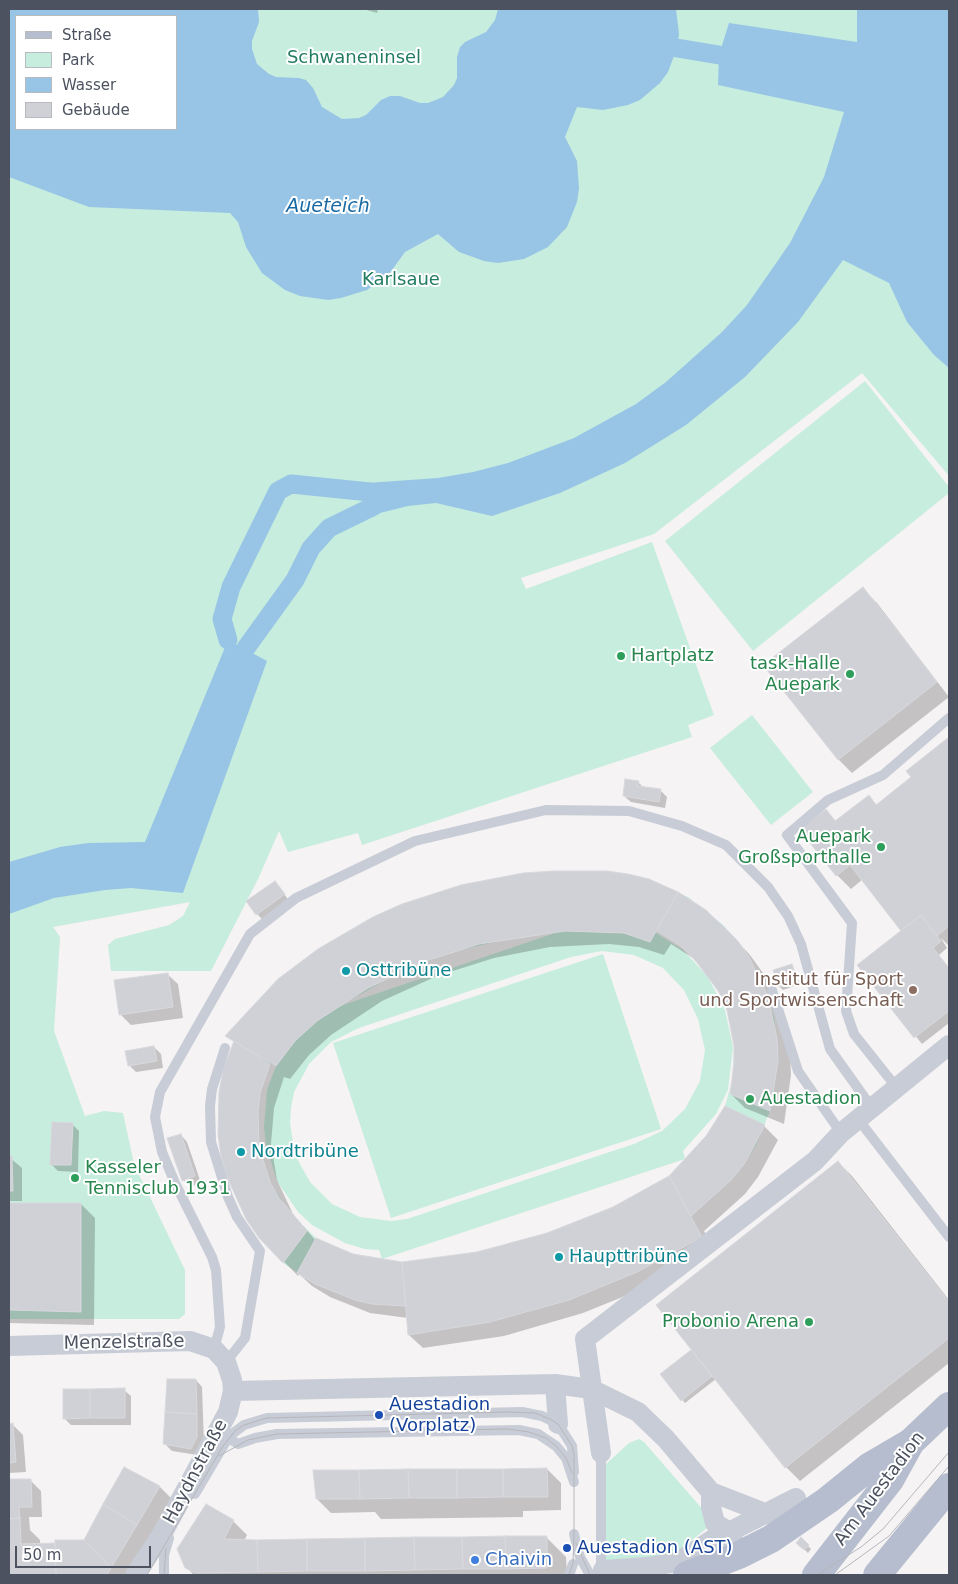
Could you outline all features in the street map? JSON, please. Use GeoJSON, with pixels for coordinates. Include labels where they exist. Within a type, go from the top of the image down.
{"type":"FeatureCollection","features":[{"type":"Feature","properties":{"kind":"main road","name":"Am Auestadion"},"geometry":{"type":"LineString","coordinates":[[816,1575],[890,1480],[911,1442],[949,1406]]}},
{"type":"Feature","properties":{"kind":"main road"},"geometry":{"type":"LineString","coordinates":[[687,1575],[739,1556],[771,1539],[828,1500],[870,1466],[911,1442]]}},
{"type":"Feature","properties":{"kind":"main road"},"geometry":{"type":"LineString","coordinates":[[877,1575],[949,1487]]}},
{"type":"Feature","properties":{"kind":"street"},"geometry":{"type":"LineString","coordinates":[[602,1453],[585,1339],[815,1161],[841,1133],[949,1045]]}},
{"type":"Feature","properties":{"kind":"street","name":"Menzelstraße"},"geometry":{"type":"LineString","coordinates":[[9,1346],[190,1341],[220,1356]]}},
{"type":"Feature","properties":{"kind":"street"},"geometry":{"type":"LineString","coordinates":[[220,1356],[236,1391],[555,1384],[592,1389],[638,1412],[666,1439],[711,1492],[783,1520]]}},
{"type":"Feature","properties":{"kind":"street"},"geometry":{"type":"LineString","coordinates":[[555,1384],[558,1424]]}},
{"type":"Feature","properties":{"kind":"street","name":"Haydnstraße"},"geometry":{"type":"LineString","coordinates":[[135,1575],[165,1537],[219,1441],[236,1391]]}},
{"type":"Feature","properties":{"kind":"street"},"geometry":{"type":"LineString","coordinates":[[711,1492],[711,1507],[715,1523],[733,1539]]}},
{"type":"Feature","properties":{"kind":"street"},"geometry":{"type":"LineString","coordinates":[[598,1573],[678,1562],[715,1538],[733,1539],[763,1513],[796,1498]]}},
{"type":"Feature","properties":{"kind":"lane"},"geometry":{"type":"LineString","coordinates":[[897,1088],[854,1034],[846,1011],[852,923],[787,835],[828,800],[883,775],[949,718]]}},
{"type":"Feature","properties":{"kind":"lane"},"geometry":{"type":"LineString","coordinates":[[220,1356],[216,1270],[212,1256],[175,1183],[162,1152],[155,1117],[160,1092],[250,934],[296,898],[415,841],[546,810],[629,810],[682,826],[726,845],[768,887],[788,916],[801,944],[830,1049],[865,1114],[949,1237]]}},
{"type":"Feature","properties":{"kind":"lane"},"geometry":{"type":"LineString","coordinates":[[772,990],[798,1071],[841,1133]]}},
{"type":"Feature","properties":{"kind":"lane"},"geometry":{"type":"LineString","coordinates":[[220,1356],[245,1338],[260,1251],[237,1217],[228,1197],[211,1142],[210,1106],[212,1088],[225,1048]]}},
{"type":"Feature","properties":{"kind":"lane"},"geometry":{"type":"LineString","coordinates":[[147,1575],[165,1537],[212,1465],[220,1456],[238,1444],[255,1438],[277,1434],[518,1430],[538,1434],[556,1446],[568,1463],[574,1482],[572,1446],[558,1424],[542,1416],[522,1412],[267,1418],[244,1425],[219,1441],[212,1465]]}},
{"type":"Feature","properties":{"kind":"lane"},"geometry":{"type":"LineString","coordinates":[[219,1441],[238,1444]]}},
{"type":"Feature","properties":{"kind":"lane"},"geometry":{"type":"LineString","coordinates":[[598,1573],[602,1453]]}},
{"type":"Feature","properties":{"kind":"lane"},"geometry":{"type":"LineString","coordinates":[[574,1534],[580,1557],[598,1573]]}},
{"type":"Feature","properties":{"kind":"lane"},"geometry":{"type":"LineString","coordinates":[[164,1575],[165,1537]]}},
{"type":"Feature","properties":{"kind":"lane"},"geometry":{"type":"LineString","coordinates":[[569,1575],[573,1564]]}},
{"type":"Feature","properties":{"kind":"green space","name":"Karlsaue"},"geometry":{"type":"Polygon","coordinates":[[[9,9],[949,9],[949,476],[862,373],[654,534],[521,578],[526,589],[652,542],[714,715],[688,725],[692,737],[362,845],[358,833],[288,852],[279,831],[259,877],[211,971],[111,971],[108,945],[115,939],[169,925],[183,916],[190,902],[53,927],[60,937],[54,1031],[85,1116],[104,1111],[123,1113],[134,1164],[185,1270],[185,1314],[179,1319],[9,1319],[9,9]]]}},
{"type":"Feature","properties":{"kind":"green space"},"geometry":{"type":"Polygon","coordinates":[[[865,381],[949,487],[949,493],[753,651],[665,541],[865,381]]]}},
{"type":"Feature","properties":{"kind":"green space"},"geometry":{"type":"Polygon","coordinates":[[[752,715],[813,792],[771,825],[710,748],[752,715]]]}},
{"type":"Feature","properties":{"kind":"green space","name":"Auestadion"},"geometry":{"type":"Polygon","coordinates":[[[607,871],[649,879],[688,897],[722,924],[737,940],[760,976],[774,1017],[778,1061],[770,1111],[756,1145],[745,1163],[731,1180],[691,1216],[702,1237],[637,1272],[569,1300],[490,1322],[408,1335],[406,1306],[372,1304],[355,1300],[315,1284],[283,1263],[260,1238],[246,1219],[227,1177],[218,1135],[219,1092],[223,1070],[234,1041],[225,1036],[278,979],[318,949],[372,917],[402,904],[461,885],[523,873],[607,871]],[[656,931],[656,933],[683,950],[708,977],[725,1010],[733,1047],[728,1090],[716,1114],[683,1151],[685,1159],[383,1259],[402,1262],[477,1252],[547,1233],[613,1207],[669,1176],[681,1165],[706,1136],[725,1106],[732,1082],[734,1046],[727,1010],[719,992],[708,975],[681,946],[656,931]],[[554,933],[508,939],[452,952],[396,974],[340,1006],[554,933]],[[602,951],[571,957],[359,1028],[331,1042],[309,1064],[294,1092],[291,1108],[290,1123],[295,1155],[310,1182],[332,1204],[360,1217],[391,1221],[407,1219],[634,1144],[662,1131],[685,1109],[700,1081],[705,1050],[698,1019],[684,990],[663,968],[634,955],[602,951]],[[270,1064],[260,1093],[258,1111],[259,1147],[270,1182],[290,1213],[316,1238],[353,1254],[382,1259],[379,1250],[365,1249],[345,1243],[312,1225],[298,1212],[277,1181],[266,1145],[264,1127],[267,1090],[276,1066],[270,1064]]]}},
{"type":"Feature","properties":{"kind":"green space"},"geometry":{"type":"Polygon","coordinates":[[[603,954],[661,1129],[391,1218],[333,1043],[603,954]]]}},
{"type":"Feature","properties":{"kind":"green space"},"geometry":{"type":"Polygon","coordinates":[[[639,1439],[644,1442],[704,1511],[708,1527],[674,1555],[603,1570],[605,1465],[629,1443],[639,1439]]]}},
{"type":"Feature","properties":{"kind":"water","name":"Aueteich"},"geometry":{"type":"Polygon","coordinates":[[[9,9],[258,9],[259,22],[252,41],[252,49],[257,64],[276,77],[306,80],[313,88],[322,107],[342,119],[359,118],[366,115],[381,100],[390,96],[400,96],[420,103],[428,103],[443,97],[454,85],[457,78],[457,57],[460,47],[465,42],[486,32],[495,20],[498,9],[676,9],[679,34],[677,48],[668,72],[660,83],[640,100],[628,105],[603,110],[577,107],[565,137],[577,161],[579,188],[577,202],[567,227],[548,247],[524,259],[498,263],[484,261],[459,252],[438,234],[405,252],[389,274],[367,290],[328,300],[300,296],[285,290],[262,273],[246,247],[238,222],[230,213],[89,207],[9,177],[9,9]]]}},
{"type":"Feature","properties":{"kind":"water"},"geometry":{"type":"Polygon","coordinates":[[[857,9],[949,9],[949,368],[934,355],[907,322],[889,283],[843,260],[798,322],[745,377],[686,425],[625,463],[560,493],[492,516],[436,503],[408,506],[376,514],[367,483],[438,478],[473,472],[508,463],[574,438],[636,404],[666,382],[722,332],[747,305],[790,243],[824,177],[844,112],[718,85],[719,55],[729,23],[857,42],[857,9]]]}},
{"type":"Feature","properties":{"kind":"water"},"geometry":{"type":"Polygon","coordinates":[[[228,640],[267,661],[183,893],[131,888],[105,890],[54,898],[9,914],[9,862],[60,847],[88,843],[145,842],[228,640]]]}},
{"type":"Feature","properties":{"kind":"building","name":"task-Halle Auepark"},"geometry":{"type":"Polygon","coordinates":[[[863,587],[937,682],[838,760],[763,665],[863,587]]]}},
{"type":"Feature","properties":{"kind":"building","name":"Auepark Großsporthalle"},"geometry":{"type":"Polygon","coordinates":[[[949,737],[949,926],[937,936],[921,915],[901,931],[850,865],[836,876],[799,829],[826,809],[835,821],[869,795],[876,805],[911,777],[906,771],[949,737]]]}},
{"type":"Feature","properties":{"kind":"building"},"geometry":{"type":"Polygon","coordinates":[[[625,779],[639,781],[638,786],[661,789],[659,802],[623,796],[625,779]]]}},
{"type":"Feature","properties":{"kind":"building","name":"Osttribüne"},"geometry":{"type":"Polygon","coordinates":[[[607,871],[628,874],[649,879],[678,892],[650,942],[624,933],[565,931],[479,944],[423,962],[368,988],[317,1021],[295,1041],[276,1066],[225,1036],[278,979],[318,949],[373,917],[402,904],[461,885],[523,873],[607,871]]]}},
{"type":"Feature","properties":{"kind":"building"},"geometry":{"type":"Polygon","coordinates":[[[275,881],[285,894],[256,915],[246,901],[275,881]]]}},
{"type":"Feature","properties":{"kind":"building"},"geometry":{"type":"Polygon","coordinates":[[[678,892],[706,910],[737,940],[749,957],[768,996],[777,1039],[778,1061],[770,1111],[730,1094],[734,1046],[727,1010],[719,992],[695,960],[681,946],[657,931],[678,892]]]}},
{"type":"Feature","properties":{"kind":"building","name":"Institut für Sport und Sportwissenschaft"},"geometry":{"type":"Polygon","coordinates":[[[921,915],[941,941],[933,948],[949,968],[949,1011],[914,1038],[857,965],[921,915]]]}},
{"type":"Feature","properties":{"kind":"building"},"geometry":{"type":"Polygon","coordinates":[[[792,964],[798,981],[779,987],[773,970],[792,964]]]}},
{"type":"Feature","properties":{"kind":"building"},"geometry":{"type":"Polygon","coordinates":[[[168,973],[173,1007],[119,1015],[114,980],[168,973]]]}},
{"type":"Feature","properties":{"kind":"building","name":"Nordtribüne"},"geometry":{"type":"Polygon","coordinates":[[[234,1041],[270,1064],[260,1093],[258,1111],[259,1147],[270,1182],[279,1198],[307,1231],[283,1263],[259,1238],[246,1219],[227,1177],[221,1156],[218,1135],[219,1092],[223,1070],[234,1041]]]}},
{"type":"Feature","properties":{"kind":"building"},"geometry":{"type":"Polygon","coordinates":[[[154,1046],[157,1061],[128,1066],[125,1051],[154,1046]]]}},
{"type":"Feature","properties":{"kind":"building"},"geometry":{"type":"Polygon","coordinates":[[[725,1106],[765,1125],[745,1163],[731,1180],[691,1216],[669,1176],[706,1136],[725,1106]]]}},
{"type":"Feature","properties":{"kind":"building"},"geometry":{"type":"Polygon","coordinates":[[[52,1122],[73,1123],[71,1165],[50,1165],[52,1122]]]}},
{"type":"Feature","properties":{"kind":"building"},"geometry":{"type":"Polygon","coordinates":[[[181,1134],[195,1176],[182,1181],[167,1138],[181,1134]]]}},
{"type":"Feature","properties":{"kind":"building"},"geometry":{"type":"Polygon","coordinates":[[[9,1156],[12,1156],[13,1191],[9,1191],[9,1156]]]}},
{"type":"Feature","properties":{"kind":"building","name":"Probonio Arena"},"geometry":{"type":"Polygon","coordinates":[[[838,1161],[949,1302],[949,1338],[785,1468],[656,1305],[838,1161]]]}},
{"type":"Feature","properties":{"kind":"building","name":"Haupttribüne"},"geometry":{"type":"Polygon","coordinates":[[[669,1176],[702,1237],[637,1272],[569,1300],[490,1322],[408,1335],[402,1262],[477,1252],[547,1233],[613,1207],[669,1176]]]}},
{"type":"Feature","properties":{"kind":"building"},"geometry":{"type":"Polygon","coordinates":[[[9,1203],[81,1203],[81,1312],[9,1310],[9,1203]]]}},
{"type":"Feature","properties":{"kind":"building"},"geometry":{"type":"Polygon","coordinates":[[[316,1238],[353,1254],[402,1262],[406,1306],[372,1304],[355,1300],[315,1284],[297,1273],[316,1238]]]}},
{"type":"Feature","properties":{"kind":"building"},"geometry":{"type":"Polygon","coordinates":[[[691,1350],[712,1376],[681,1401],[660,1374],[691,1350]]]}},
{"type":"Feature","properties":{"kind":"building"},"geometry":{"type":"Polygon","coordinates":[[[167,1379],[196,1379],[197,1414],[165,1412],[167,1379]]]}},
{"type":"Feature","properties":{"kind":"building"},"geometry":{"type":"Polygon","coordinates":[[[125,1388],[125,1418],[90,1418],[90,1389],[125,1388]]]}},
{"type":"Feature","properties":{"kind":"building"},"geometry":{"type":"Polygon","coordinates":[[[63,1389],[90,1389],[90,1418],[63,1419],[63,1389]]]}},
{"type":"Feature","properties":{"kind":"building"},"geometry":{"type":"Polygon","coordinates":[[[165,1412],[197,1414],[197,1437],[191,1449],[163,1444],[165,1412]]]}},
{"type":"Feature","properties":{"kind":"building"},"geometry":{"type":"Polygon","coordinates":[[[13,1423],[16,1462],[9,1463],[9,1424],[13,1423]]]}},
{"type":"Feature","properties":{"kind":"building"},"geometry":{"type":"Polygon","coordinates":[[[124,1467],[160,1486],[137,1525],[103,1504],[124,1467]]]}},
{"type":"Feature","properties":{"kind":"building"},"geometry":{"type":"Polygon","coordinates":[[[547,1468],[548,1497],[503,1497],[503,1469],[547,1468]]]}},
{"type":"Feature","properties":{"kind":"building"},"geometry":{"type":"Polygon","coordinates":[[[408,1469],[409,1498],[360,1499],[359,1470],[408,1469]]]}},
{"type":"Feature","properties":{"kind":"building"},"geometry":{"type":"Polygon","coordinates":[[[408,1469],[457,1469],[457,1498],[409,1498],[408,1469]]]}},
{"type":"Feature","properties":{"kind":"building"},"geometry":{"type":"Polygon","coordinates":[[[457,1469],[503,1469],[503,1497],[457,1498],[457,1469]]]}},
{"type":"Feature","properties":{"kind":"building"},"geometry":{"type":"Polygon","coordinates":[[[313,1470],[359,1470],[360,1499],[316,1499],[313,1470]]]}},
{"type":"Feature","properties":{"kind":"building"},"geometry":{"type":"Polygon","coordinates":[[[9,1479],[31,1479],[32,1507],[19,1507],[20,1518],[9,1519],[9,1479]]]}},
{"type":"Feature","properties":{"kind":"building"},"geometry":{"type":"Polygon","coordinates":[[[103,1504],[137,1525],[111,1568],[84,1540],[103,1504]]]}},
{"type":"Feature","properties":{"kind":"building"},"geometry":{"type":"Polygon","coordinates":[[[206,1504],[234,1520],[224,1539],[257,1540],[258,1572],[196,1573],[185,1568],[177,1549],[206,1504]]]}},
{"type":"Feature","properties":{"kind":"building"},"geometry":{"type":"Polygon","coordinates":[[[20,1518],[21,1544],[55,1543],[56,1575],[9,1575],[9,1519],[20,1518]]]}},
{"type":"Feature","properties":{"kind":"building"},"geometry":{"type":"Polygon","coordinates":[[[505,1536],[506,1569],[463,1569],[462,1537],[505,1536]]]}},
{"type":"Feature","properties":{"kind":"building"},"geometry":{"type":"Polygon","coordinates":[[[505,1536],[547,1536],[547,1568],[506,1569],[505,1536]]]}},
{"type":"Feature","properties":{"kind":"building"},"geometry":{"type":"Polygon","coordinates":[[[414,1537],[415,1570],[365,1571],[365,1538],[414,1537]]]}},
{"type":"Feature","properties":{"kind":"building"},"geometry":{"type":"Polygon","coordinates":[[[414,1537],[462,1537],[463,1569],[415,1570],[414,1537]]]}},
{"type":"Feature","properties":{"kind":"building"},"geometry":{"type":"Polygon","coordinates":[[[801,1537],[809,1545],[804,1550],[796,1543],[801,1537]]]}},
{"type":"Feature","properties":{"kind":"building"},"geometry":{"type":"Polygon","coordinates":[[[365,1538],[365,1571],[307,1571],[307,1539],[365,1538]]]}},
{"type":"Feature","properties":{"kind":"building"},"geometry":{"type":"Polygon","coordinates":[[[307,1539],[307,1571],[258,1572],[257,1540],[307,1539]]]}},
{"type":"Feature","properties":{"kind":"building"},"geometry":{"type":"Polygon","coordinates":[[[55,1540],[84,1540],[111,1568],[107,1575],[56,1575],[55,1540]]]}},
{"type":"Feature","properties":{"kind":"waterway"},"geometry":{"type":"LineString","coordinates":[[677,48],[719,55]]}},
{"type":"Feature","properties":{"kind":"waterway"},"geometry":{"type":"LineString","coordinates":[[228,640],[222,619],[231,587],[278,491],[291,484],[370,492]]}},
{"type":"Feature","properties":{"kind":"waterway"},"geometry":{"type":"LineString","coordinates":[[246,648],[295,580],[311,548],[329,528],[374,506]]}},
{"type":"Feature","properties":{"kind":"tram line"},"geometry":{"type":"LineString","coordinates":[[147,1575],[223,1446],[235,1431],[244,1425],[267,1418],[508,1412],[535,1413],[550,1419],[558,1424],[572,1446],[574,1455],[574,1534],[573,1563],[569,1575]]}},
{"type":"Feature","properties":{"kind":"tram line"},"geometry":{"type":"LineString","coordinates":[[219,1456],[248,1440],[277,1434],[508,1429],[529,1432],[546,1438],[566,1458],[572,1473]]}},
{"type":"Feature","properties":{"kind":"tram line"},"geometry":{"type":"LineString","coordinates":[[817,1575],[861,1547],[883,1529],[949,1452]]}},
{"type":"Feature","properties":{"kind":"tram line"},"geometry":{"type":"LineString","coordinates":[[835,1575],[889,1536],[949,1466]]}},
{"type":"Feature","properties":{"kind":"tram line"},"geometry":{"type":"LineString","coordinates":[[576,1543],[590,1575]]}},
{"type":"Feature","properties":{"kind":"tram line"},"geometry":{"type":"LineString","coordinates":[[164,1575],[166,1548]]}},
{"type":"Feature","properties":{"kind":"place","name":"Hartplatz"},"geometry":{"type":"Point","coordinates":[621,656]}},
{"type":"Feature","properties":{"kind":"place","name":"task-Halle Auepark"},"geometry":{"type":"Point","coordinates":[850,674]}},
{"type":"Feature","properties":{"kind":"place","name":"Auepark Großsporthalle"},"geometry":{"type":"Point","coordinates":[881,847]}},
{"type":"Feature","properties":{"kind":"place","name":"Osttribüne"},"geometry":{"type":"Point","coordinates":[346,971]}},
{"type":"Feature","properties":{"kind":"place","name":"Institut für Sport und Sportwissenschaft"},"geometry":{"type":"Point","coordinates":[913,990]}},
{"type":"Feature","properties":{"kind":"place","name":"Auestadion"},"geometry":{"type":"Point","coordinates":[750,1099]}},
{"type":"Feature","properties":{"kind":"place","name":"Nordtribüne"},"geometry":{"type":"Point","coordinates":[241,1152]}},
{"type":"Feature","properties":{"kind":"place","name":"Kasseler Tennisclub 1931"},"geometry":{"type":"Point","coordinates":[75,1178]}},
{"type":"Feature","properties":{"kind":"place","name":"Haupttribüne"},"geometry":{"type":"Point","coordinates":[559,1257]}},
{"type":"Feature","properties":{"kind":"place","name":"Probonio Arena"},"geometry":{"type":"Point","coordinates":[809,1322]}},
{"type":"Feature","properties":{"kind":"place","name":"Auestadion (Vorplatz)"},"geometry":{"type":"Point","coordinates":[379,1415]}},
{"type":"Feature","properties":{"kind":"place","name":"Auestadion (AST)"},"geometry":{"type":"Point","coordinates":[567,1548]}},
{"type":"Feature","properties":{"kind":"place","name":"Chaivin"},"geometry":{"type":"Point","coordinates":[475,1560]}},
{"type":"Feature","properties":{"kind":"park label","name":"Schwaneninsel"},"geometry":{"type":"Point","coordinates":[354,58]}}]}
